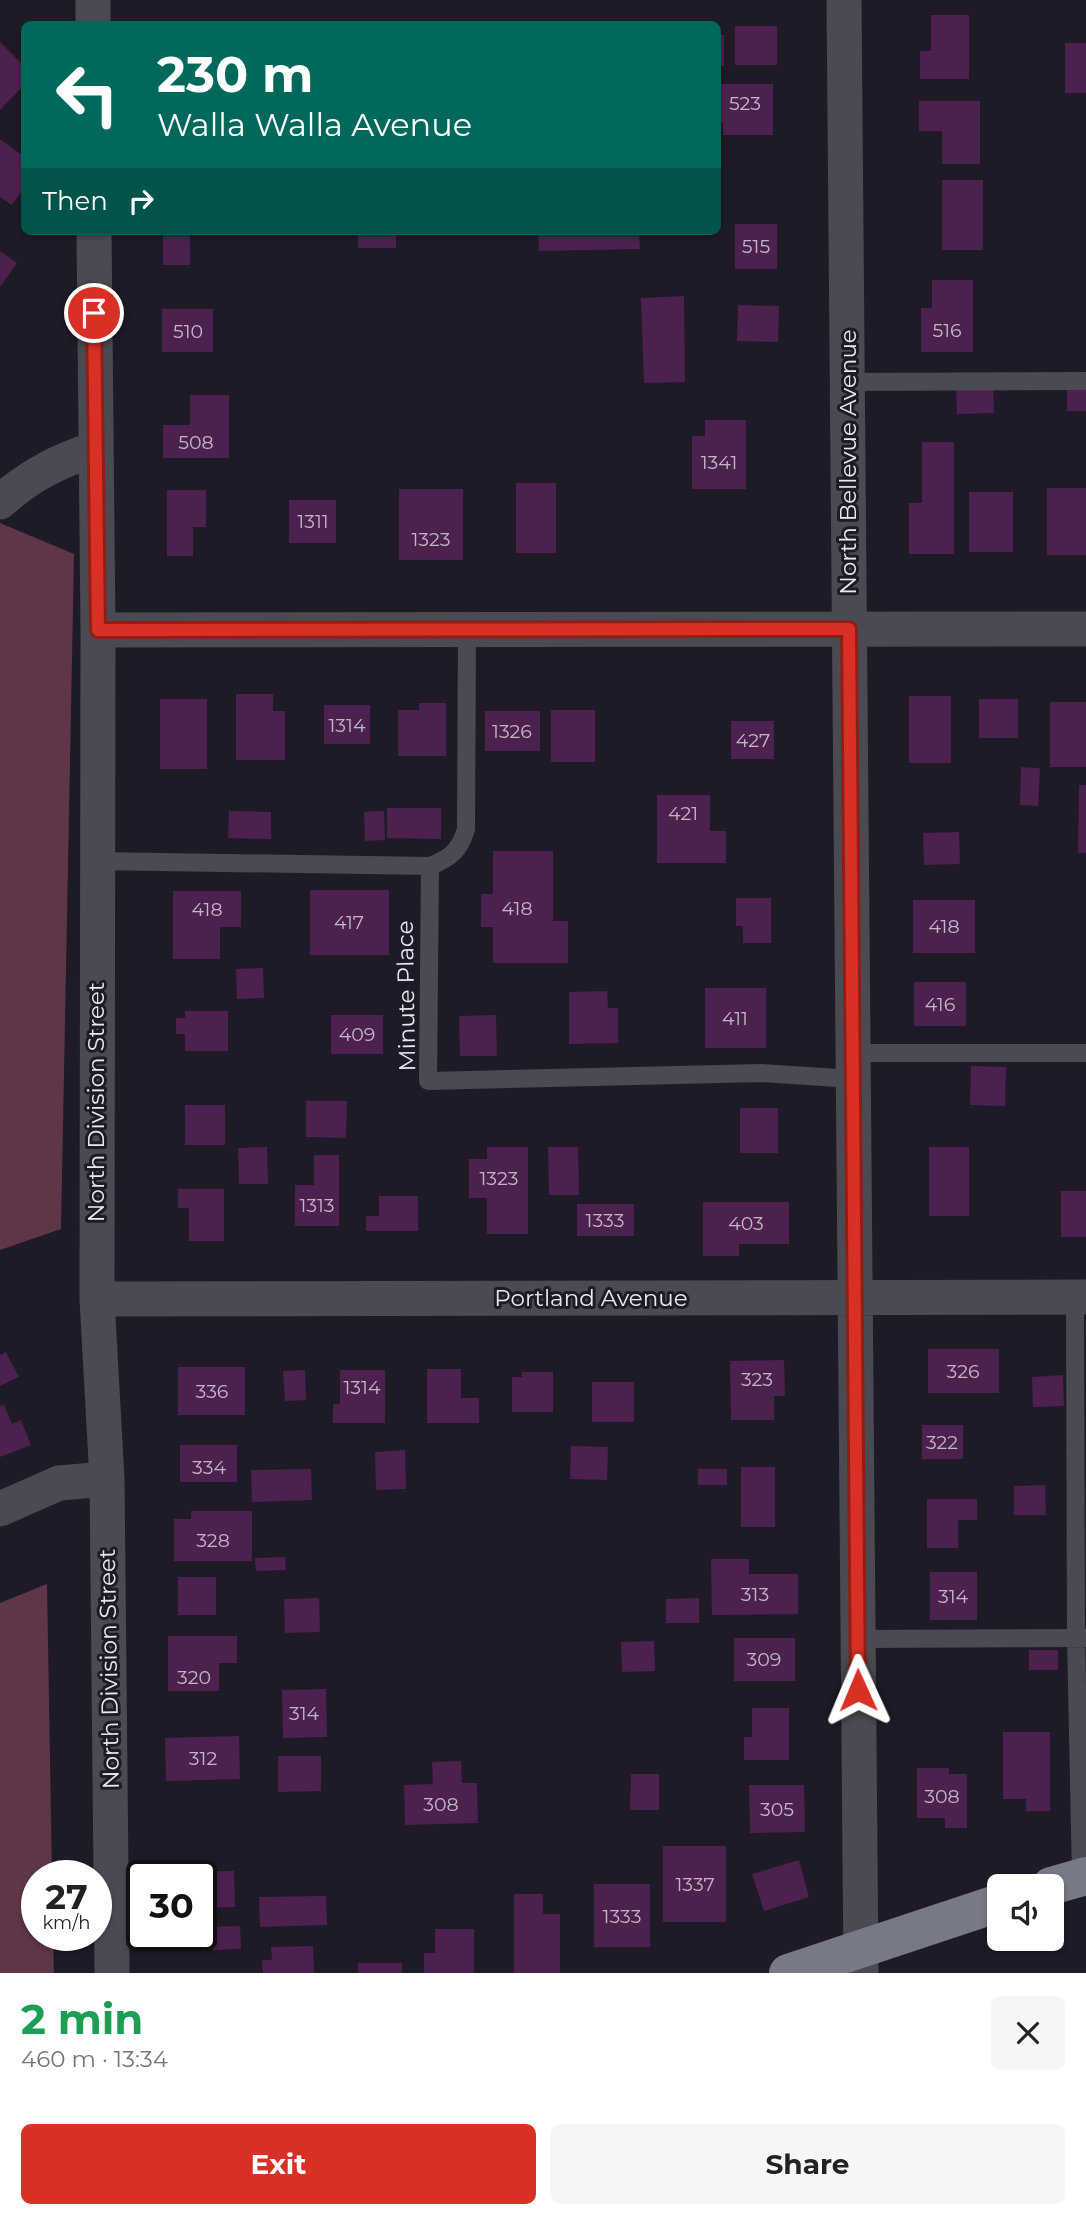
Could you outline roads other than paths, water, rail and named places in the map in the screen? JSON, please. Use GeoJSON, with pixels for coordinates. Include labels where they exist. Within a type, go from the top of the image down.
{"type":"FeatureCollection","features":[{"type":"Feature","properties":{"kind":"main road"},"geometry":{"type":"LineString","coordinates":[[788,1973],[861,1961],[987,1908]]}},
{"type":"Feature","properties":{"kind":"street"},"geometry":{"type":"LineString","coordinates":[[93,0],[93,21]]}},
{"type":"Feature","properties":{"kind":"street","name":"North Bellevue Avenue"},"geometry":{"type":"LineString","coordinates":[[844,0],[861,1961]]}},
{"type":"Feature","properties":{"kind":"street","name":"North Division Street"},"geometry":{"type":"LineString","coordinates":[[94,235],[98,630],[97,1299],[107,1479],[112,1973]]}},
{"type":"Feature","properties":{"kind":"street"},"geometry":{"type":"LineString","coordinates":[[0,502],[25,480],[48,467],[95,449]]}},
{"type":"Feature","properties":{"kind":"street"},"geometry":{"type":"LineString","coordinates":[[98,630],[1086,629]]}},
{"type":"Feature","properties":{"kind":"street","name":"Portland Avenue"},"geometry":{"type":"LineString","coordinates":[[97,1299],[1081,1297]]}},
{"type":"Feature","properties":{"kind":"street"},"geometry":{"type":"LineString","coordinates":[[0,1509],[60,1483],[107,1479]]}},
{"type":"Feature","properties":{"kind":"lane"},"geometry":{"type":"LineString","coordinates":[[847,382],[1086,381]]}},
{"type":"Feature","properties":{"kind":"lane"},"geometry":{"type":"LineString","coordinates":[[96,861],[430,866],[450,858],[462,844],[466,829],[467,629]]}},
{"type":"Feature","properties":{"kind":"lane","name":"Minute Place"},"geometry":{"type":"LineString","coordinates":[[430,866],[428,1081],[761,1073],[853,1066]]}},
{"type":"Feature","properties":{"kind":"lane"},"geometry":{"type":"LineString","coordinates":[[853,1066],[1086,1053]]}},
{"type":"Feature","properties":{"kind":"lane"},"geometry":{"type":"LineString","coordinates":[[1073,1880],[1081,1639],[1081,1297]]}},
{"type":"Feature","properties":{"kind":"lane"},"geometry":{"type":"LineString","coordinates":[[858,1639],[1081,1639]]}}]}
